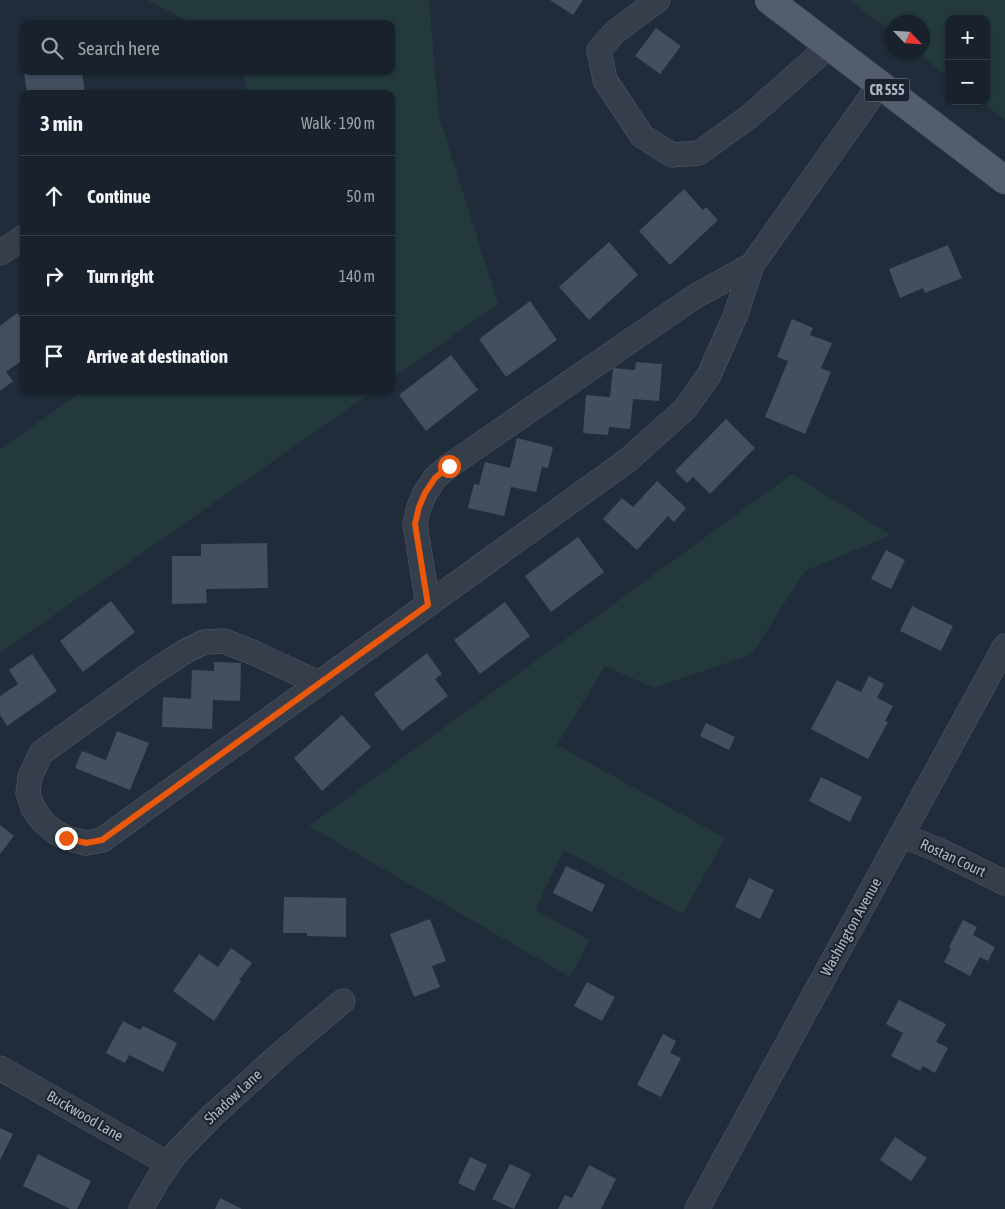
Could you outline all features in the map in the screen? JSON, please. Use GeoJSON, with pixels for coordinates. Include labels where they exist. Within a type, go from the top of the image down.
{"type":"FeatureCollection","features":[{"type":"Feature","properties":{"kind":"main road","name":"CR 555"},"geometry":{"type":"LineString","coordinates":[[769,0],[1005,180]]}},
{"type":"Feature","properties":{"kind":"street"},"geometry":{"type":"LineString","coordinates":[[658,0],[614,32],[599,50],[605,80],[642,136],[672,156],[699,153],[750,116],[829,46]]}},
{"type":"Feature","properties":{"kind":"street"},"geometry":{"type":"LineString","coordinates":[[319,683],[224,641],[204,642],[184,652],[148,675],[41,753],[30,777],[28,793],[33,808],[43,822],[66,838],[86,843],[102,840],[628,460],[685,409],[709,375],[736,314],[752,265],[880,84]]}},
{"type":"Feature","properties":{"kind":"street"},"geometry":{"type":"LineString","coordinates":[[0,253],[20,240]]}},
{"type":"Feature","properties":{"kind":"street"},"geometry":{"type":"LineString","coordinates":[[428,605],[415,524],[425,493],[435,478],[449,466],[694,296],[752,265]]}},
{"type":"Feature","properties":{"kind":"street","name":"Washington Avenue"},"geometry":{"type":"LineString","coordinates":[[697,1209],[1005,646]]}},
{"type":"Feature","properties":{"kind":"street","name":"Rostan Court"},"geometry":{"type":"LineString","coordinates":[[901,835],[936,849],[1005,883]]}},
{"type":"Feature","properties":{"kind":"street","name":"Shadow Lane"},"geometry":{"type":"LineString","coordinates":[[141,1209],[158,1179],[177,1152],[212,1116],[279,1055],[343,1001]]}},
{"type":"Feature","properties":{"kind":"street","name":"Buckwood Lane"},"geometry":{"type":"LineString","coordinates":[[0,1068],[169,1164]]}},
{"type":"Feature","properties":{"kind":"green space"},"geometry":{"type":"Polygon","coordinates":[[[147,0],[429,0],[439,116],[498,304],[395,376],[395,90],[247,90],[243,75],[395,75],[395,20],[187,20],[147,0]]]}},
{"type":"Feature","properties":{"kind":"green space"},"geometry":{"type":"Polygon","coordinates":[[[850,0],[1005,0],[1005,120],[986,105],[990,105],[990,15],[945,15],[945,74],[927,60],[930,60],[930,15],[885,15],[885,28],[850,0]]]}},
{"type":"Feature","properties":{"kind":"green space"},"geometry":{"type":"Polygon","coordinates":[[[76,395],[367,395],[0,653],[0,450],[76,395]]]}},
{"type":"Feature","properties":{"kind":"green space"},"geometry":{"type":"Polygon","coordinates":[[[792,474],[891,535],[805,571],[752,654],[654,688],[605,666],[557,745],[725,838],[683,914],[564,850],[535,910],[590,940],[570,977],[309,826],[792,474]]]}},
{"type":"Feature","properties":{"kind":"building"},"geometry":{"type":"Polygon","coordinates":[[[550,0],[583,0],[573,15],[550,0]]]}},
{"type":"Feature","properties":{"kind":"building"},"geometry":{"type":"Polygon","coordinates":[[[656,28],[681,46],[660,74],[635,56],[656,28]]]}},
{"type":"Feature","properties":{"kind":"building"},"geometry":{"type":"Polygon","coordinates":[[[25,75],[83,75],[84,90],[26,90],[25,75]]]}},
{"type":"Feature","properties":{"kind":"building"},"geometry":{"type":"Polygon","coordinates":[[[684,189],[703,210],[706,207],[718,220],[670,265],[639,231],[684,189]]]}},
{"type":"Feature","properties":{"kind":"building"},"geometry":{"type":"Polygon","coordinates":[[[609,242],[638,275],[589,320],[559,287],[609,242]]]}},
{"type":"Feature","properties":{"kind":"building"},"geometry":{"type":"Polygon","coordinates":[[[948,245],[962,278],[925,293],[923,288],[900,298],[889,269],[948,245]]]}},
{"type":"Feature","properties":{"kind":"building"},"geometry":{"type":"Polygon","coordinates":[[[530,301],[557,340],[506,377],[479,339],[530,301]]]}},
{"type":"Feature","properties":{"kind":"building"},"geometry":{"type":"Polygon","coordinates":[[[17,313],[20,316],[20,362],[6,372],[13,381],[0,391],[0,326],[17,313]]]}},
{"type":"Feature","properties":{"kind":"building"},"geometry":{"type":"Polygon","coordinates":[[[792,319],[813,328],[810,335],[832,343],[821,368],[831,372],[805,434],[765,417],[788,361],[777,357],[792,319]]]}},
{"type":"Feature","properties":{"kind":"building"},"geometry":{"type":"Polygon","coordinates":[[[451,355],[478,390],[426,431],[399,395],[451,355]]]}},
{"type":"Feature","properties":{"kind":"building"},"geometry":{"type":"Polygon","coordinates":[[[636,362],[662,364],[659,401],[633,399],[630,429],[609,427],[608,435],[583,433],[586,395],[610,397],[613,368],[635,370],[636,362]]]}},
{"type":"Feature","properties":{"kind":"building"},"geometry":{"type":"Polygon","coordinates":[[[726,419],[755,448],[710,494],[693,477],[687,483],[675,471],[726,419]]]}},
{"type":"Feature","properties":{"kind":"building"},"geometry":{"type":"Polygon","coordinates":[[[517,438],[553,447],[548,468],[542,467],[536,492],[511,487],[504,516],[468,508],[474,484],[479,485],[485,462],[510,468],[517,438]]]}},
{"type":"Feature","properties":{"kind":"building"},"geometry":{"type":"Polygon","coordinates":[[[657,481],[686,508],[674,522],[668,516],[637,550],[603,519],[622,498],[633,507],[657,481]]]}},
{"type":"Feature","properties":{"kind":"building"},"geometry":{"type":"Polygon","coordinates":[[[578,537],[604,572],[551,612],[525,576],[578,537]]]}},
{"type":"Feature","properties":{"kind":"building"},"geometry":{"type":"Polygon","coordinates":[[[267,543],[268,588],[206,589],[207,603],[172,604],[172,556],[201,556],[201,544],[267,543]]]}},
{"type":"Feature","properties":{"kind":"building"},"geometry":{"type":"Polygon","coordinates":[[[886,550],[905,560],[891,589],[871,579],[886,550]]]}},
{"type":"Feature","properties":{"kind":"building"},"geometry":{"type":"Polygon","coordinates":[[[111,601],[135,632],[83,672],[60,641],[111,601]]]}},
{"type":"Feature","properties":{"kind":"building"},"geometry":{"type":"Polygon","coordinates":[[[505,602],[530,636],[480,674],[454,640],[505,602]]]}},
{"type":"Feature","properties":{"kind":"building"},"geometry":{"type":"Polygon","coordinates":[[[912,606],[953,626],[941,651],[900,631],[912,606]]]}},
{"type":"Feature","properties":{"kind":"building"},"geometry":{"type":"Polygon","coordinates":[[[427,653],[442,674],[435,679],[448,696],[402,731],[374,694],[427,653]]]}},
{"type":"Feature","properties":{"kind":"building"},"geometry":{"type":"Polygon","coordinates":[[[32,654],[57,691],[7,726],[0,715],[0,696],[18,684],[9,670],[32,654]]]}},
{"type":"Feature","properties":{"kind":"building"},"geometry":{"type":"Polygon","coordinates":[[[214,662],[241,663],[240,701],[213,700],[212,729],[162,727],[163,697],[191,699],[192,670],[214,671],[214,662]]]}},
{"type":"Feature","properties":{"kind":"building"},"geometry":{"type":"Polygon","coordinates":[[[869,676],[884,684],[877,698],[893,706],[885,721],[888,722],[868,759],[811,729],[837,680],[861,692],[869,676]]]}},
{"type":"Feature","properties":{"kind":"building"},"geometry":{"type":"Polygon","coordinates":[[[342,715],[371,747],[322,791],[294,758],[342,715]]]}},
{"type":"Feature","properties":{"kind":"building"},"geometry":{"type":"Polygon","coordinates":[[[706,723],[735,737],[729,750],[700,736],[706,723]]]}},
{"type":"Feature","properties":{"kind":"building"},"geometry":{"type":"Polygon","coordinates":[[[117,731],[149,743],[130,790],[75,768],[82,751],[106,760],[117,731]]]}},
{"type":"Feature","properties":{"kind":"building"},"geometry":{"type":"Polygon","coordinates":[[[821,777],[862,797],[850,822],[809,801],[821,777]]]}},
{"type":"Feature","properties":{"kind":"building"},"geometry":{"type":"Polygon","coordinates":[[[0,825],[14,836],[0,854],[0,825]]]}},
{"type":"Feature","properties":{"kind":"building"},"geometry":{"type":"Polygon","coordinates":[[[566,866],[605,885],[592,912],[553,893],[566,866]]]}},
{"type":"Feature","properties":{"kind":"building"},"geometry":{"type":"Polygon","coordinates":[[[749,878],[774,890],[760,919],[735,907],[749,878]]]}},
{"type":"Feature","properties":{"kind":"building"},"geometry":{"type":"Polygon","coordinates":[[[284,897],[346,898],[346,937],[307,936],[307,933],[283,933],[284,897]]]}},
{"type":"Feature","properties":{"kind":"building"},"geometry":{"type":"Polygon","coordinates":[[[430,919],[446,961],[432,966],[440,987],[414,997],[390,934],[430,919]]]}},
{"type":"Feature","properties":{"kind":"building"},"geometry":{"type":"Polygon","coordinates":[[[963,920],[977,927],[973,935],[995,947],[988,961],[980,957],[970,976],[944,962],[951,948],[949,947],[963,920]]]}},
{"type":"Feature","properties":{"kind":"building"},"geometry":{"type":"Polygon","coordinates":[[[231,948],[252,963],[239,980],[241,981],[214,1021],[173,991],[199,954],[218,967],[231,948]]]}},
{"type":"Feature","properties":{"kind":"building"},"geometry":{"type":"Polygon","coordinates":[[[587,982],[615,997],[602,1021],[574,1006],[587,982]]]}},
{"type":"Feature","properties":{"kind":"building"},"geometry":{"type":"Polygon","coordinates":[[[899,1000],[946,1024],[936,1042],[948,1048],[935,1073],[923,1066],[920,1071],[891,1056],[903,1033],[886,1024],[899,1000]]]}},
{"type":"Feature","properties":{"kind":"building"},"geometry":{"type":"Polygon","coordinates":[[[123,1021],[140,1030],[143,1026],[177,1043],[163,1072],[129,1055],[125,1063],[106,1053],[123,1021]]]}},
{"type":"Feature","properties":{"kind":"building"},"geometry":{"type":"Polygon","coordinates":[[[663,1034],[676,1041],[670,1053],[681,1058],[661,1097],[637,1085],[663,1034]]]}},
{"type":"Feature","properties":{"kind":"building"},"geometry":{"type":"Polygon","coordinates":[[[0,1128],[13,1134],[0,1160],[0,1128]]]}},
{"type":"Feature","properties":{"kind":"building"},"geometry":{"type":"Polygon","coordinates":[[[895,1137],[927,1158],[911,1181],[880,1160],[895,1137]]]}},
{"type":"Feature","properties":{"kind":"building"},"geometry":{"type":"Polygon","coordinates":[[[38,1154],[91,1181],[77,1209],[70,1209],[23,1186],[38,1154]]]}},
{"type":"Feature","properties":{"kind":"building"},"geometry":{"type":"Polygon","coordinates":[[[470,1157],[487,1165],[474,1191],[458,1183],[470,1157]]]}},
{"type":"Feature","properties":{"kind":"building"},"geometry":{"type":"Polygon","coordinates":[[[510,1164],[531,1174],[514,1209],[492,1199],[510,1164]]]}},
{"type":"Feature","properties":{"kind":"building"},"geometry":{"type":"Polygon","coordinates":[[[589,1165],[616,1179],[601,1209],[558,1209],[565,1195],[572,1198],[589,1165]]]}},
{"type":"Feature","properties":{"kind":"building"},"geometry":{"type":"Polygon","coordinates":[[[220,1198],[242,1209],[215,1209],[220,1198]]]}},
{"type":"Feature","properties":{"kind":"route"},"geometry":{"type":"LineString","coordinates":[[66,838],[86,843],[102,840],[428,605],[415,524],[425,493],[435,478],[449,466]]}}]}
